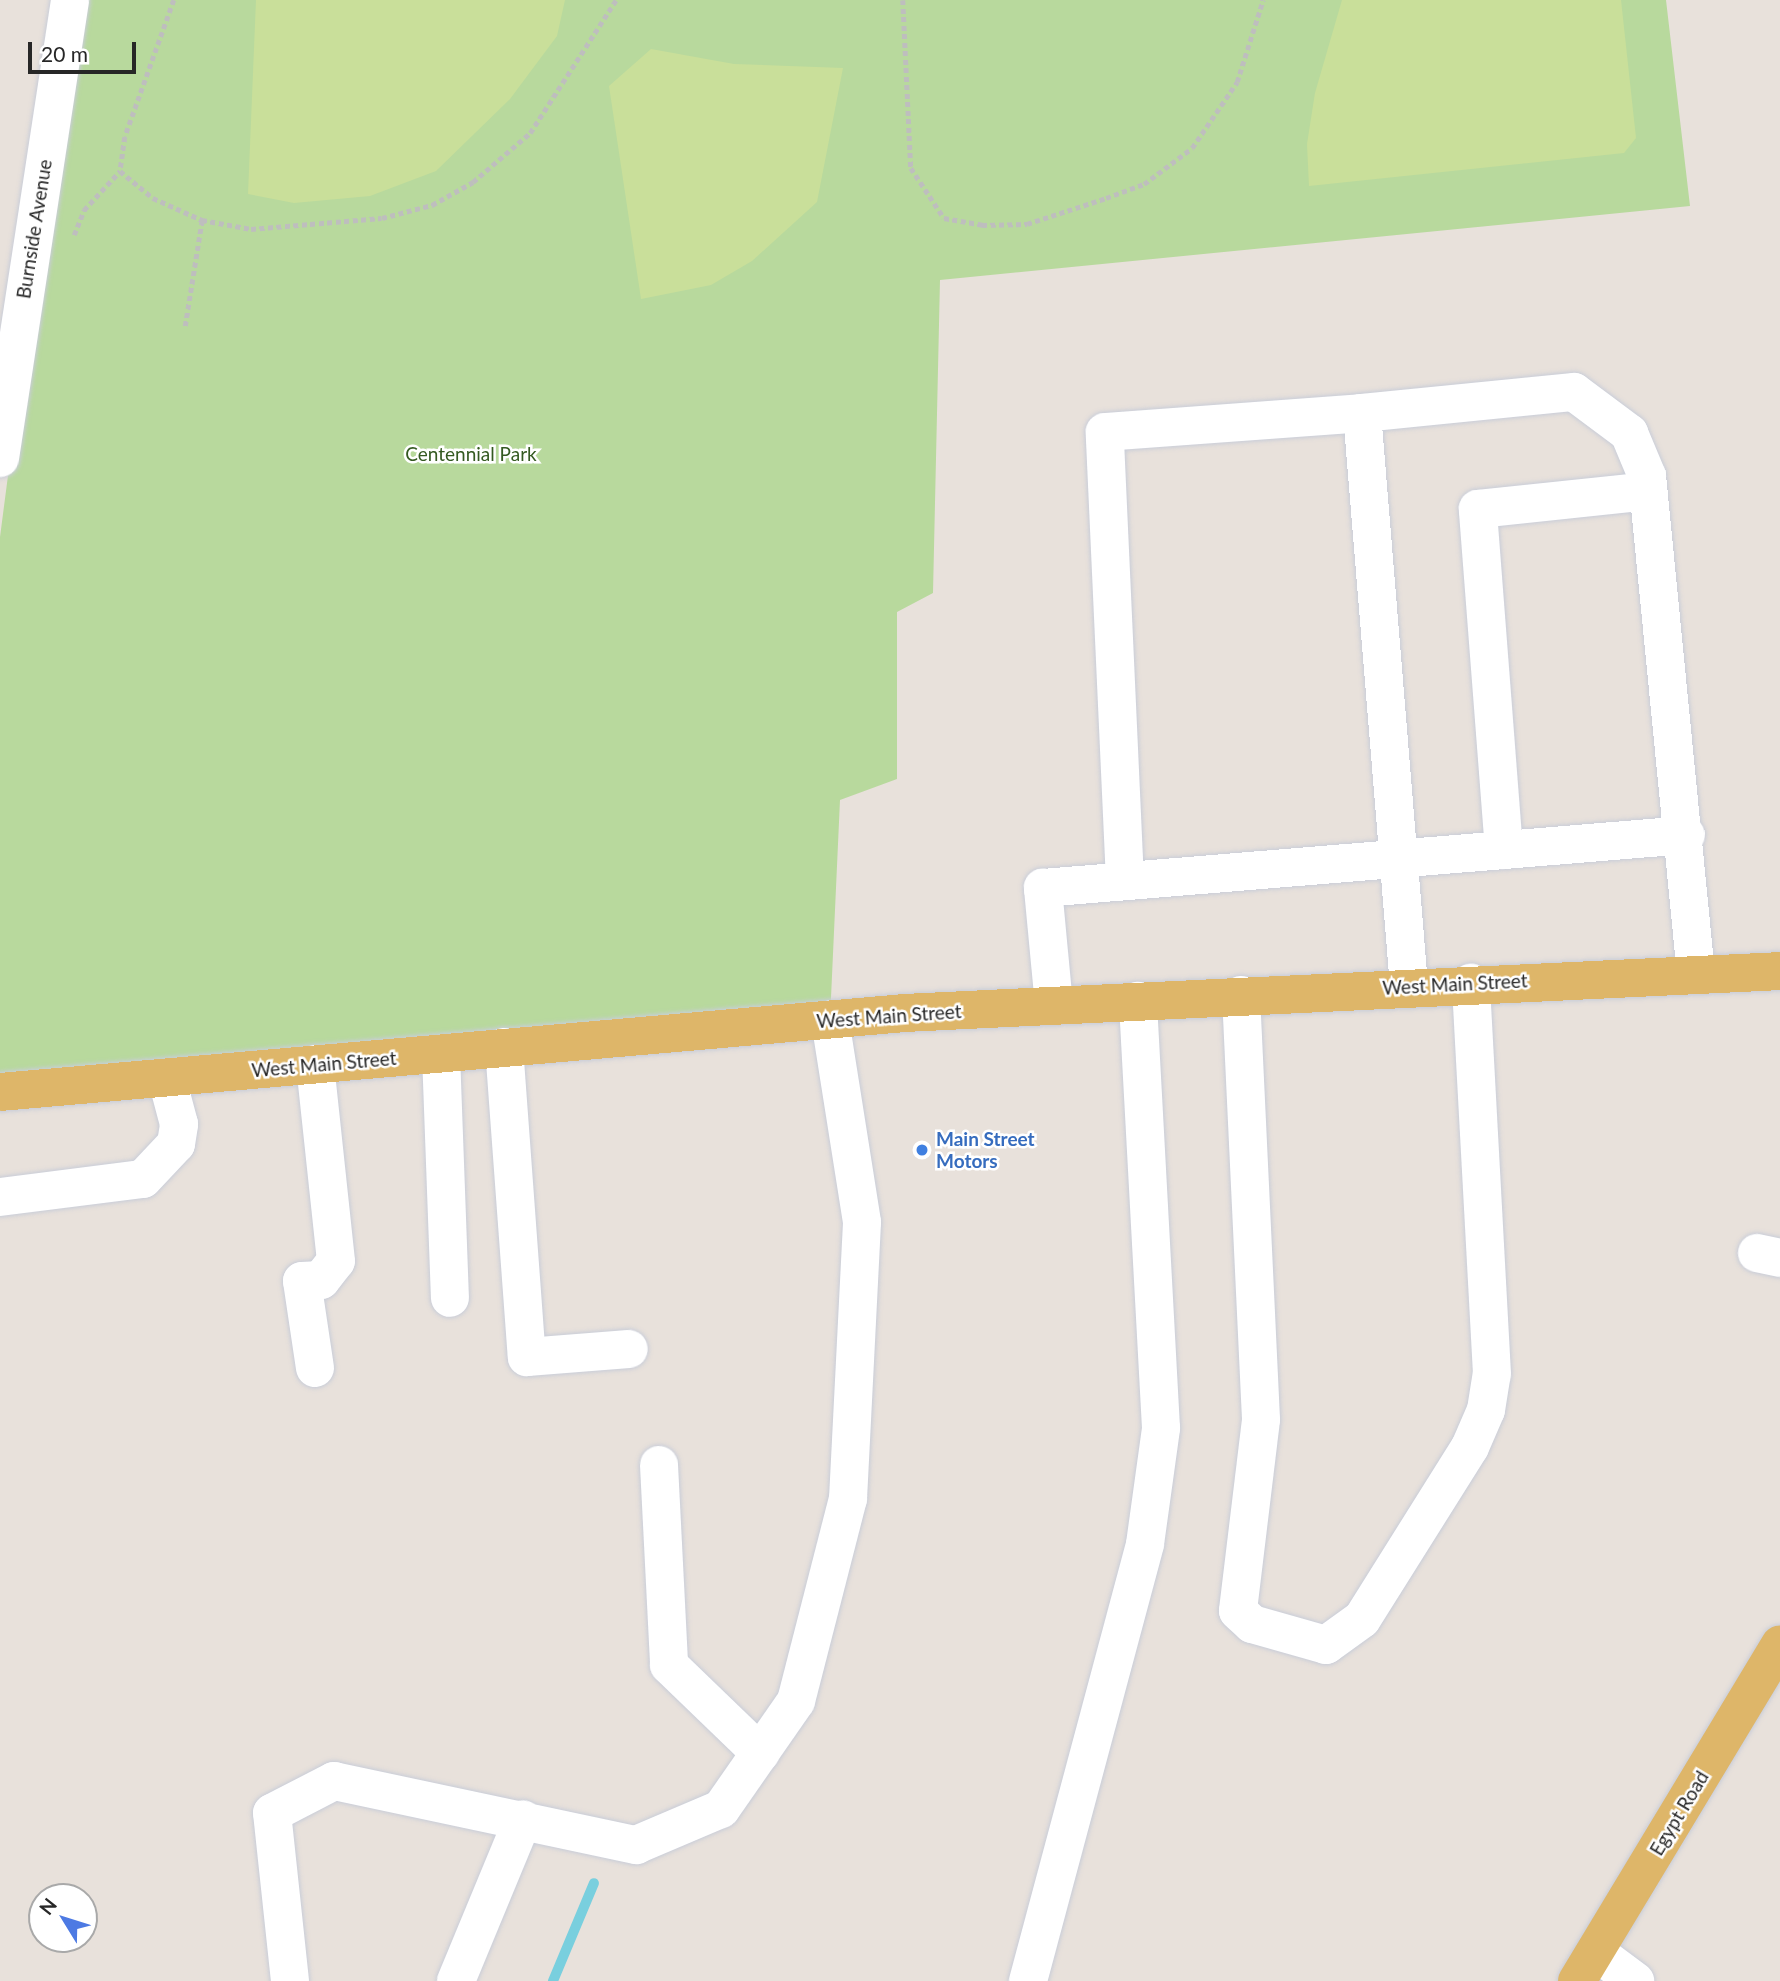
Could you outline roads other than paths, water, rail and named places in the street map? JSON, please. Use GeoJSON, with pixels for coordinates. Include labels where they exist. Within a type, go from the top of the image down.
{"type":"FeatureCollection","features":[{"type":"Feature","properties":{"kind":"main road","name":"West Main Street"},"geometry":{"type":"LineString","coordinates":[[0,1092],[830,1020],[1409,986],[1780,971]]}},
{"type":"Feature","properties":{"kind":"main road","name":"Egypt Road"},"geometry":{"type":"LineString","coordinates":[[1586,1967],[1780,1645]]}},
{"type":"Feature","properties":{"kind":"street","name":"Burnside Avenue"},"geometry":{"type":"LineString","coordinates":[[0,458],[70,0]]}},
{"type":"Feature","properties":{"kind":"street"},"geometry":{"type":"LineString","coordinates":[[1125,881],[1105,432],[1362,413],[1574,391],[1629,433],[1648,491],[1686,835],[1696,974]]}},
{"type":"Feature","properties":{"kind":"street"},"geometry":{"type":"LineString","coordinates":[[1362,413],[1409,986]]}},
{"type":"Feature","properties":{"kind":"street"},"geometry":{"type":"LineString","coordinates":[[1504,850],[1478,509],[1648,491]]}},
{"type":"Feature","properties":{"kind":"street"},"geometry":{"type":"LineString","coordinates":[[1054,1005],[1043,888],[1686,835]]}},
{"type":"Feature","properties":{"kind":"street"},"geometry":{"type":"LineString","coordinates":[[1241,995],[1261,1420],[1238,1611],[1252,1624],[1311,1646],[1326,1645],[1362,1619],[1470,1447],[1486,1410],[1492,1374],[1471,983]]}},
{"type":"Feature","properties":{"kind":"street"},"geometry":{"type":"LineString","coordinates":[[1028,1981],[1145,1544],[1161,1428],[1138,1001]]}},
{"type":"Feature","properties":{"kind":"street"},"geometry":{"type":"LineString","coordinates":[[290,1981],[272,1813],[334,1781],[636,1845],[721,1809],[796,1701],[848,1499],[862,1222],[830,1020]]}},
{"type":"Feature","properties":{"kind":"street"},"geometry":{"type":"LineString","coordinates":[[504,1048],[527,1357],[629,1349]]}},
{"type":"Feature","properties":{"kind":"street"},"geometry":{"type":"LineString","coordinates":[[441,1054],[450,1298]]}},
{"type":"Feature","properties":{"kind":"street"},"geometry":{"type":"LineString","coordinates":[[315,1064],[337,1261],[321,1280],[303,1281],[315,1368]]}},
{"type":"Feature","properties":{"kind":"street"},"geometry":{"type":"LineString","coordinates":[[0,1197],[143,1179],[176,1144],[179,1124],[167,1079]]}},
{"type":"Feature","properties":{"kind":"street"},"geometry":{"type":"LineString","coordinates":[[659,1465],[669,1665],[760,1753]]}},
{"type":"Feature","properties":{"kind":"street"},"geometry":{"type":"LineString","coordinates":[[456,1981],[523,1819]]}},
{"type":"Feature","properties":{"kind":"street"},"geometry":{"type":"LineString","coordinates":[[1586,1967],[1635,1981]]}},
{"type":"Feature","properties":{"kind":"waterway"},"geometry":{"type":"LineString","coordinates":[[553,1981],[594,1883]]}},
{"type":"Feature","properties":{"kind":"place","name":"Main Street Motors"},"geometry":{"type":"Point","coordinates":[922,1150]}},
{"type":"Feature","properties":{"kind":"park label","name":"Centennial Park"},"geometry":{"type":"Point","coordinates":[471,454]}}]}
